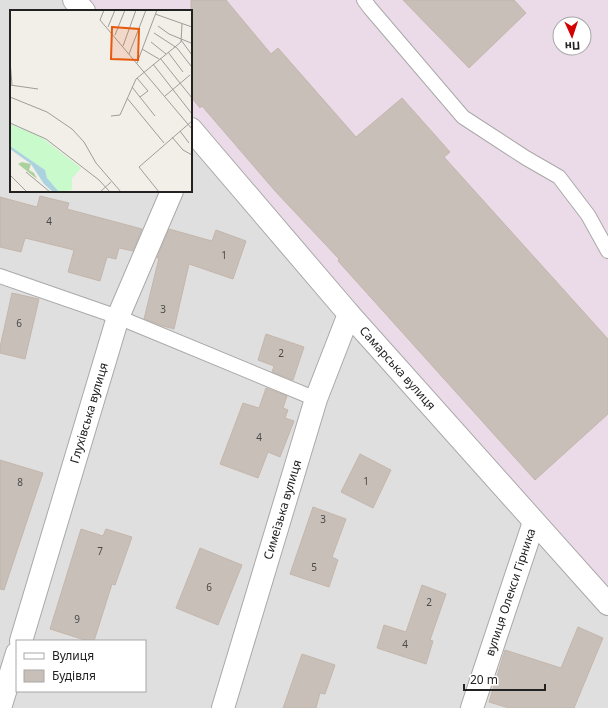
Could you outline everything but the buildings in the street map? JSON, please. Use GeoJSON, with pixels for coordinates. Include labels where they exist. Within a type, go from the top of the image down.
{"type":"FeatureCollection","features":[{"type":"Feature","properties":{"kind":"street"},"geometry":{"type":"LineString","coordinates":[[74,0],[83,10]]}},
{"type":"Feature","properties":{"kind":"street","name":"Самарська вулиця"},"geometry":{"type":"LineString","coordinates":[[193,136],[349,314],[608,604]]}},
{"type":"Feature","properties":{"kind":"street","name":"Глухівська вулиця"},"geometry":{"type":"LineString","coordinates":[[21,640],[118,317],[172,192]]}},
{"type":"Feature","properties":{"kind":"street","name":"Симеїзька вулиця"},"geometry":{"type":"LineString","coordinates":[[223,708],[316,399],[349,314]]}},
{"type":"Feature","properties":{"kind":"street","name":"вулиця Олекси Гірника"},"geometry":{"type":"LineString","coordinates":[[472,708],[534,522]]}},
{"type":"Feature","properties":{"kind":"street"},"geometry":{"type":"LineString","coordinates":[[0,708],[16,656]]}},
{"type":"Feature","properties":{"kind":"lane"},"geometry":{"type":"LineString","coordinates":[[364,0],[463,116],[526,158],[559,177],[588,215],[608,251]]}},
{"type":"Feature","properties":{"kind":"lane"},"geometry":{"type":"LineString","coordinates":[[0,276],[118,317],[316,399]]}},
{"type":"Feature","properties":{"kind":"shaded area"},"geometry":{"type":"Polygon","coordinates":[[[0,0],[85,0],[93,10],[10,10],[10,192],[192,192],[192,121],[608,591],[608,708],[0,708],[0,0]]]}},
{"type":"Feature","properties":{"kind":"shaded area"},"geometry":{"type":"Polygon","coordinates":[[[85,0],[608,0],[608,591],[192,121],[192,10],[93,10],[85,0]]]}}]}
